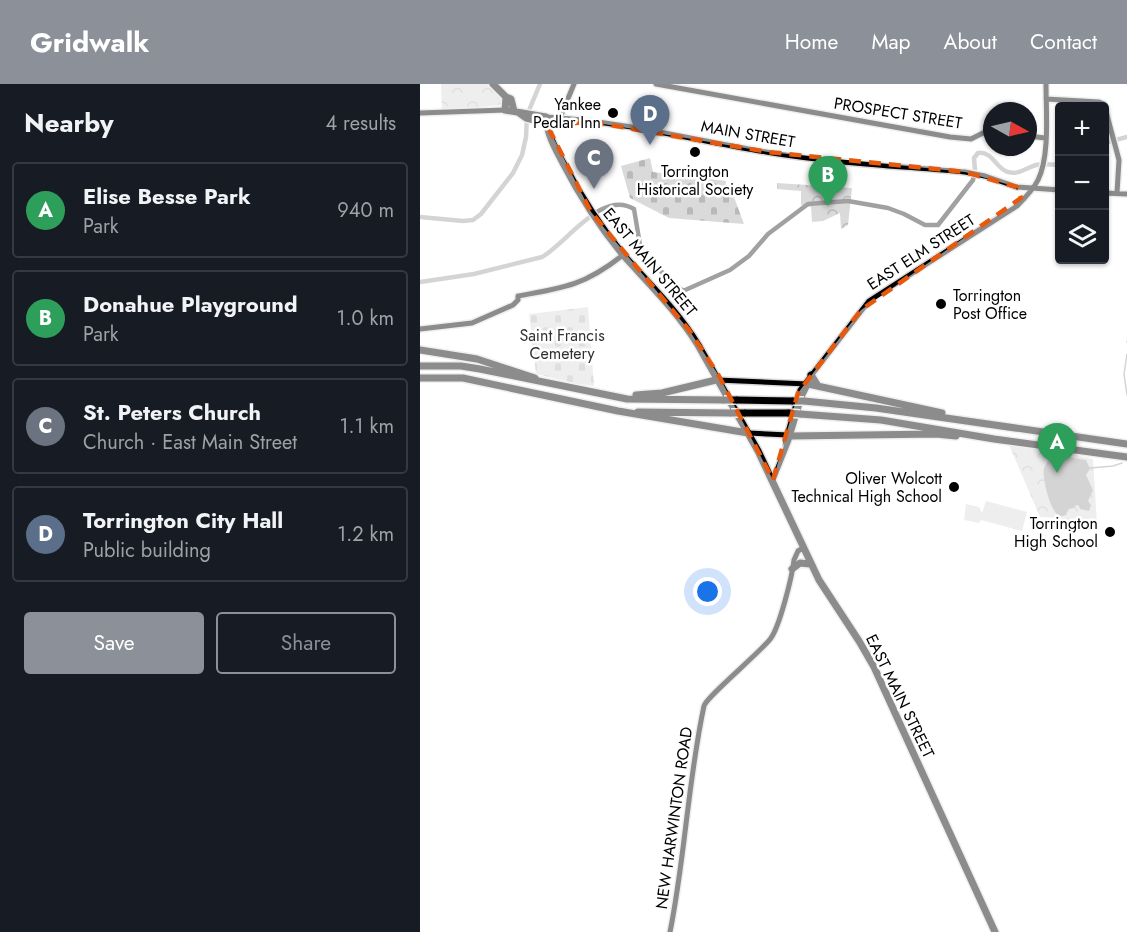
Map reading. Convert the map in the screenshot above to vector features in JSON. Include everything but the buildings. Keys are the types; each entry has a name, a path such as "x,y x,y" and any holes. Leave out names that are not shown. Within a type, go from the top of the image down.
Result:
{"highway":[{"name":"EAST MAIN STREET","path":"493,84 546,129 578,193 623,255 689,330 750,433 810,564 874,667 995,932"},
{"path":"506,97 505,110 534,118"},
{"path":"420,350 477,359 518,371 530,379"},
{"path":"420,366 461,366 600,395 646,400 804,401 846,404 980,422"},
{"path":"811,375 818,386"},
{"path":"420,378 463,378 618,411 750,433"},
{"path":"600,395 662,393 717,378"},
{"path":"806,384 1001,426 1127,444"},
{"path":"618,411 789,413 881,420 1000,440 1127,457"},
{"path":"789,435 936,434 1000,440"},
{"path":"792,567 800,563 810,564"}],"main road":[{"path":"560,120 574,84"},
{"name":"PROSPECT STREET","path":"656,84 960,139 976,138 983,133"},
{"name":"EAST ELM STREET","path":"772,480 786,446 798,395 869,301 1017,206 1033,190 1044,161 1046,84"},
{"path":"1046,99 1103,103 1119,160 1117,194"},
{"path":"420,113 505,110"},
{"name":"MAIN STREET","path":"534,118 573,120 636,128 826,160 974,174 1017,187 1055,190"},
{"path":"1037,137 1045,138"},
{"path":"1039,178 1045,190"},
{"path":"1017,187 1022,195 1017,206"},
{"path":"1109,193 1127,194"},
{"path":"420,329 472,323 513,305 518,300 518,296 556,290 582,282 606,269 623,255"},
{"path":"717,378 806,384"},
{"path":"789,384 797,389 798,395"},
{"name":"EAST ELM STREET","path":"789,435 806,384"},
{"path":"750,433 789,435"},
{"path":"792,567 804,551"},
{"name":"NEW HARWINTON ROAD","path":"670,932 679,885 689,794 705,709 709,701 765,645 776,629 792,567"}],"highlighted area":[{"path":"592,122 768,152 965,172 1017,187 1021,198 861,310 798,393 773,480 719,376 689,330 591,212 547,125"}],"green space":[{"path":"441,84 489,84 503,99 502,105 442,110"},
{"path":"650,158 653,172 726,181 725,195 734,197 744,224 669,218 630,198 621,166"},
{"path":"777,183 852,188 848,225 841,229 840,213 823,221 812,222 811,207 801,205 801,191 777,189"},
{"name":"Saint Francis Cemetery","path":"588,307 594,386 536,374 529,314"},
{"path":"1009,445 1048,449 1093,459 1097,524 1087,527 1058,518 1040,517"},
{"path":"986,501 1027,512 1022,531 981,520 979,523 964,520 966,504 979,507 982,513"}],"shaded area":[{"path":"1053,456 1063,456 1066,460 1069,457 1086,460 1090,469 1086,475 1093,490 1088,501 1091,505 1089,511 1080,509 1076,505 1068,509 1066,515 1061,516 1054,510 1044,478 1044,468"}],"waterway":[{"path":"420,217 463,221 473,220 481,214 513,173 522,155 527,115 540,84"},
{"path":"1109,142 1127,137"},
{"path":"420,282 474,274 542,257 597,212 610,206 622,205 634,209 641,251 683,291 730,270 749,256 768,234 808,204 848,201 888,208 925,225 938,225 973,180 974,158 978,153 991,157 1000,167 1012,173 1039,164 1055,165"},
{"path":"1127,354 1124,374 1127,395"},
{"path":"1090,468 1122,463"}],"place":[{"name":"Yankee Pedlar Inn","path":"613,113"},
{"name":"Torrington City Hall","path":"650,145"},
{"name":"Torrington Historical Society","path":"695,152"},
{"name":"St. Peters Church","path":"594,189"},
{"name":"Donahue Playground","path":"828,206"},
{"name":"Torrington Post Office","path":"941,304"},
{"name":"Elise Besse Park","path":"1057,473"},
{"name":"Oliver Wolcott Technical High School","path":"954,487"},
{"name":"Torrington High School","path":"1110,532"}]}
